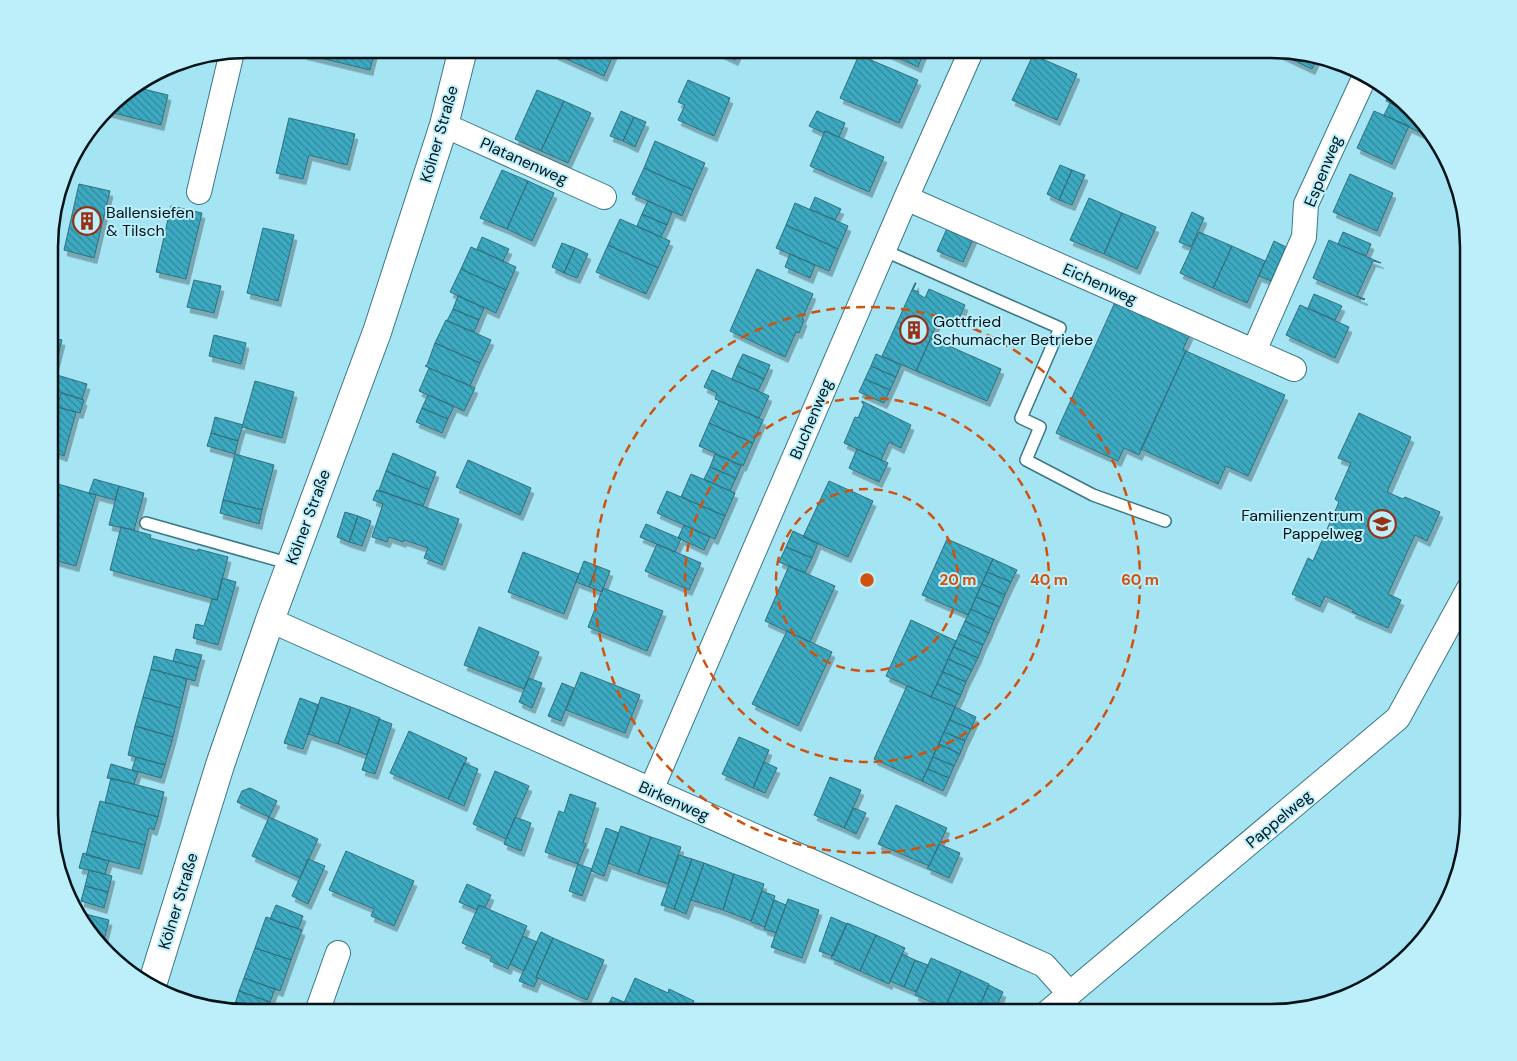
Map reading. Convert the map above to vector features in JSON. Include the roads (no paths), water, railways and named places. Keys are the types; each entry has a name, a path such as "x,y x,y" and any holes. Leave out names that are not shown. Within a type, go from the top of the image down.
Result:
{"street":[{"path":"199,192 231,58"},
{"name":"Kölner Straße","path":"154,979 220,765 270,620 377,332 444,125 461,58"},
{"name":"Buchenweg","path":"651,790 968,58"},
{"name":"Espenweg","path":"1254,351 1304,237 1306,204 1362,82"},
{"name":"Platanenweg","path":"444,125 604,197"},
{"name":"Eichenweg","path":"906,198 1294,370"},
{"name":"Pappelweg","path":"1058,1004 1398,718 1460,605"},
{"name":"Birkenweg","path":"270,620 1044,965 1070,994"},
{"path":"320,1004 338,953"}],"lane":[{"path":"884,250 1060,328 1022,418 1040,427 1026,460 1093,495 1166,521"},
{"path":"146,524 291,564"}],"place":[{"name":"Ballensiefen & Tilsch","path":"87,221"},
{"name":"Gottfried Schumacher Betriebe","path":"914,330"},
{"name":"Familienzentrum Pappelweg","path":"1382,524"}]}
